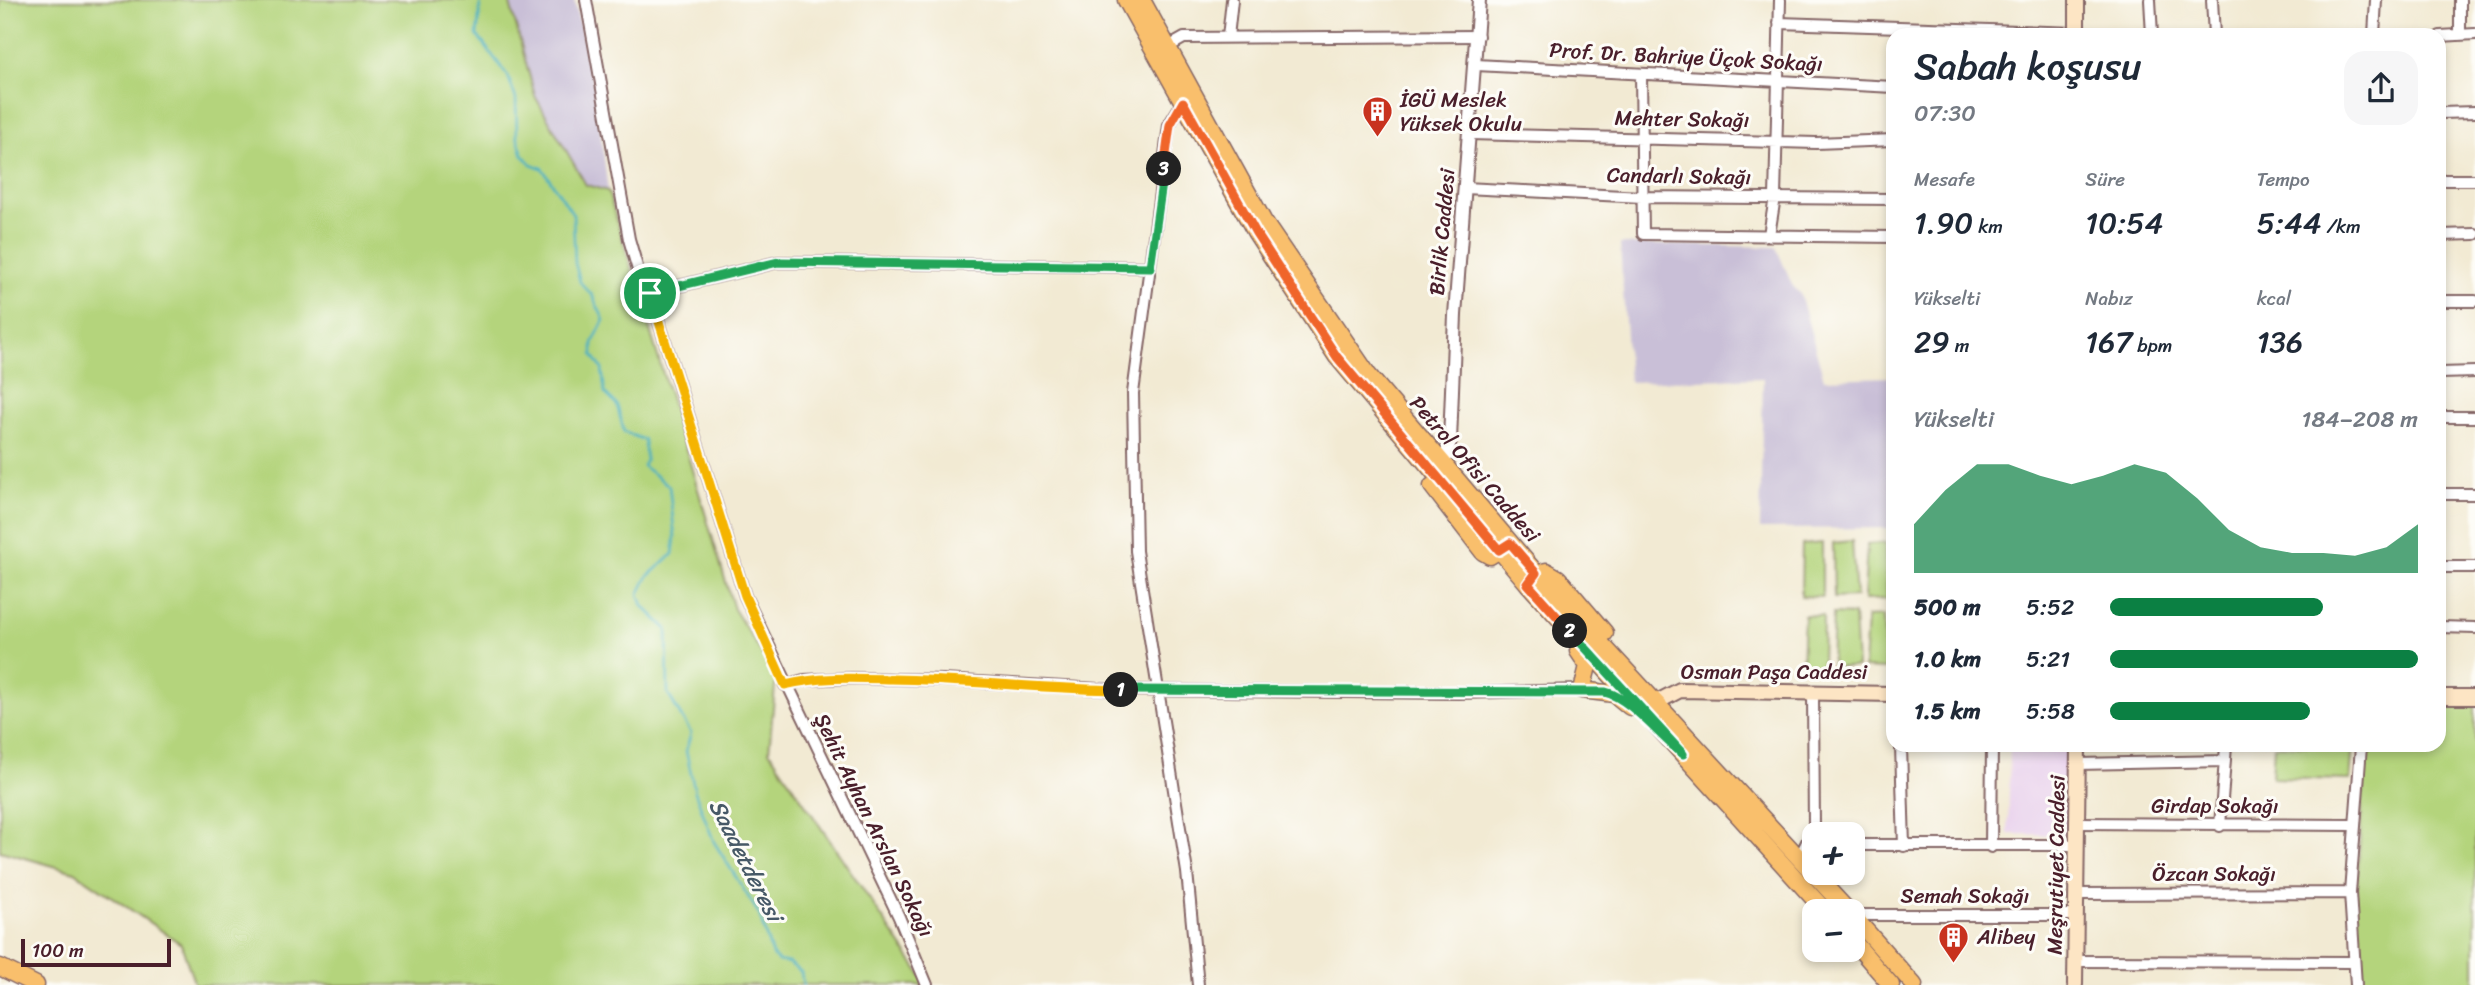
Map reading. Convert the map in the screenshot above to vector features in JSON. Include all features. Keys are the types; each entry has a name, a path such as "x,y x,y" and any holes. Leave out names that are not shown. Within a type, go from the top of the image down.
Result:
{"main road":[{"name":"Petrol Ofisi Caddesi","path":"1126,0 1162,51 1292,268 1369,376 1444,465 1532,579 1683,754 1814,899"},
{"name":"Petrol Ofisi Caddesi","path":"1142,0 1183,102 1262,244 1317,328 1364,390 1384,424 1483,552 1490,556 1505,547"},
{"path":"2077,0 2077,28"},
{"path":"1683,754 1664,740 1621,698 1605,692 1582,690 1589,675 1585,658 1532,600 1532,579 1546,571 1558,578 1607,635 1657,702 1802,844"},
{"name":"Osman Paşa Caddesi","path":"1657,702 1680,690 1886,694"},
{"path":"2446,697 2475,697"},
{"name":"Meşrutiyet Caddesi","path":"2075,985 2078,752"},
{"path":"1865,930 1914,985"},
{"path":"1865,956 1891,985"},
{"path":"1865,960 1882,985"},
{"path":"0,967 36,985"}],"street":[{"name":"Şehit Ayhan Arslan Sokağı","path":"586,0 629,239 638,270 650,293 745,596 785,685 899,917 928,985"},
{"path":"1227,37 1233,0"},
{"name":"Birlik Caddesi","path":"1444,465 1450,441 1479,0"},
{"path":"1769,235 1775,197 1780,0"},
{"path":"2150,0 2152,28"},
{"path":"2212,0 2214,28"},
{"path":"2364,0 2376,1 2374,28"},
{"path":"2460,0 2460,35"},
{"path":"1779,23 1914,28"},
{"path":"2446,36 2475,34"},
{"path":"1162,51 1184,38 1478,36"},
{"name":"Prof. Dr. Bahriye Üçok Sokağı","path":"1476,65 1886,87"},
{"path":"1641,74 1643,234 1886,237"},
{"path":"1183,102 1170,125 1133,393 1134,520 1136,551 1186,872 1198,985"},
{"path":"2446,113 2475,112"},
{"name":"Mehter Sokağı","path":"1470,134 1816,143 1886,141"},
{"path":"2446,180 2475,180"},
{"name":"Candarlı Sokağı","path":"1465,188 1642,197 1886,199"},
{"path":"2446,235 2475,234"},
{"path":"650,293 778,262 1150,267"},
{"path":"2446,301 2475,300"},
{"path":"2446,373 2475,372"},
{"path":"2446,417 2475,417"},
{"path":"2446,494 2475,494"},
{"path":"2446,567 2475,567"},
{"path":"2446,627 2475,628"},
{"path":"785,685 804,680 851,678 1158,690 1445,693 1582,690"},
{"path":"1814,693 1814,822"},
{"path":"1901,752 1904,846"},
{"path":"1991,847 1992,752"},
{"path":"2220,826 2226,752"},
{"path":"2356,985 2350,893 2360,752"},
{"path":"2078,764 2225,761"},
{"name":"Girdap Sokağı","path":"2077,823 2353,825"},
{"path":"1865,845 2077,845"},
{"name":"Özcan Sokağı","path":"2077,894 2350,893"},
{"name":"Semah Sokağı","path":"1865,916 2077,915"},
{"path":"2076,961 2353,962"}],"shaded area":[{"path":"509,0 574,0 596,96 608,191 586,185 535,96"},
{"path":"1620,244 1776,247 1792,285 1800,294 1824,379 1886,377 1886,528 1760,529 1763,378 1629,382"},
{"path":"2010,752 2070,752 2068,835 2008,834"}],"green space":[{"path":"0,0 509,0 535,96 586,185 608,191 734,609 776,676 769,751 928,985 195,985 181,944 75,872 0,851"},
{"path":"1852,541 1856,597 1834,598 1833,543"},
{"path":"1822,543 1822,597 1801,596 1802,545"},
{"path":"1885,543 1886,599 1864,600 1867,544"},
{"path":"1833,614 1854,615 1857,667 1831,667"},
{"path":"1804,615 1823,616 1822,669 1802,668"},
{"path":"1883,616 1886,669 1864,668 1867,617"},
{"path":"2446,705 2475,706 2475,985 2360,985 2355,913 2366,752 2446,752"},
{"path":"2274,752 2352,752 2350,780 2272,778"}],"waterway":[{"name":"Saadetderesi","path":"481,0 477,35 508,76 516,99 517,136 523,155 531,164 542,168 573,214 575,263 580,282 592,295 604,320 593,343 593,355 602,369 605,393 617,405 624,432 644,440 646,460 643,466 669,486 675,537 673,554 648,576 639,594 643,606 667,629 668,694 691,733 686,751 695,792 714,842 759,914 772,955 778,961 789,963 801,972 803,985"}],"place":[{"name":"İGÜ Meslek Yüksek Okulu","path":"1377,139"},
{"name":"Alibey","path":"1954,964"}],"route":[{"path":"1183,102 1256,233 1337,357 1499,550 1510,543 1536,573 1528,584 1683,754 1664,740 1621,698 1605,692 1582,690 1458,693 1116,690 943,680 851,678 804,680 785,685 745,596 650,293 778,262 1150,267 1170,125 1183,102"}]}
